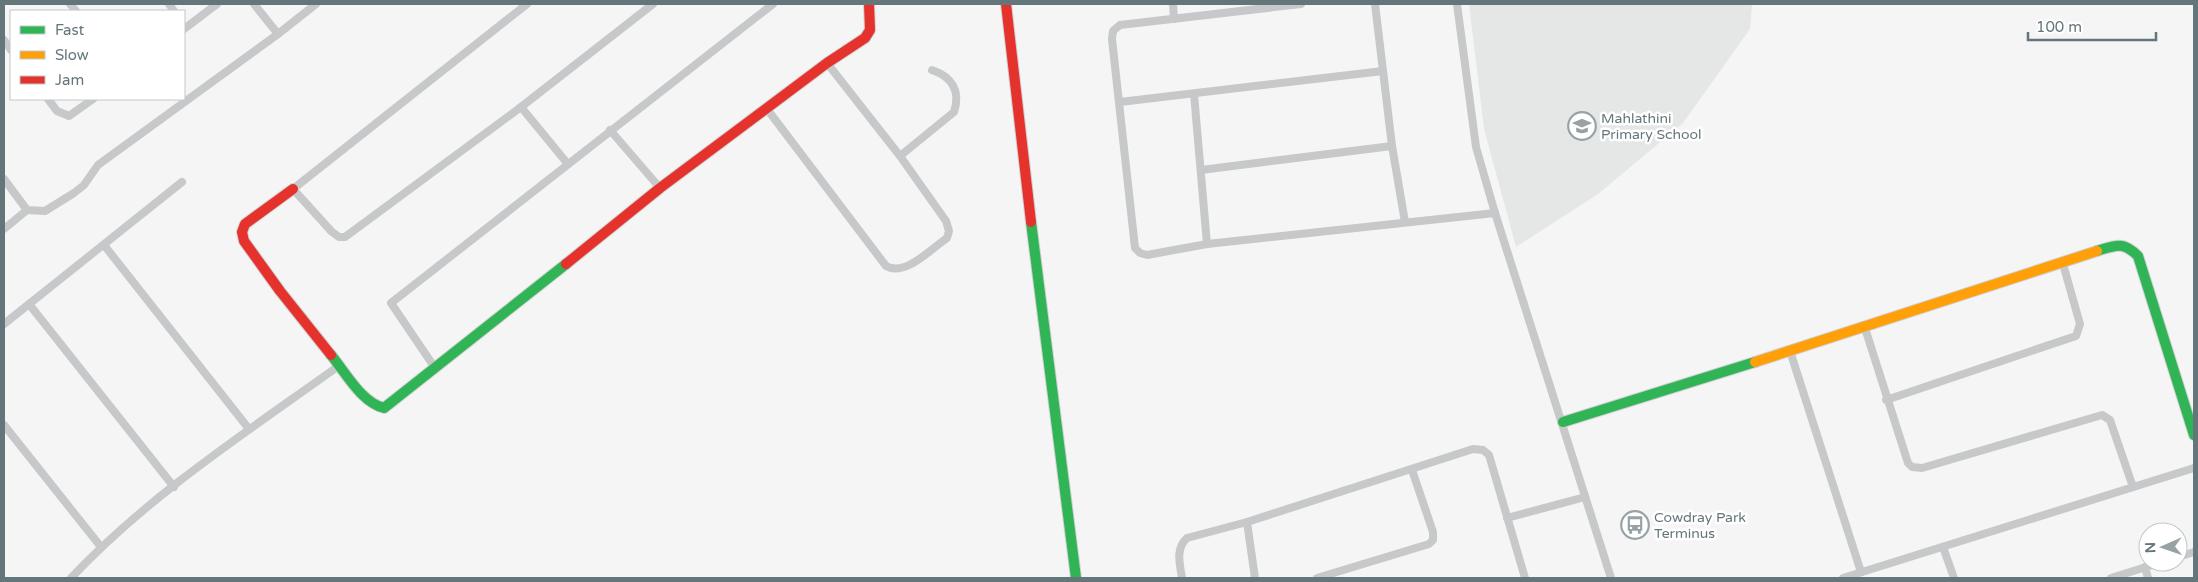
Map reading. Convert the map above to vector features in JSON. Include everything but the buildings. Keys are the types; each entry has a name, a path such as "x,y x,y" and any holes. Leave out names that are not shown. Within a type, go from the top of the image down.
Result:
{"street":[{"path":"185,25 217,4"},
{"path":"254,4 278,34"},
{"path":"4,179 27,210 39,213 45,211 84,185 98,165 278,34 316,4"},
{"path":"527,4 294,189 245,224 242,232 244,240 280,291 374,405 384,408 660,188 827,63 865,38 870,30 869,4"},
{"path":"294,189 332,232 339,237 345,237 522,108 653,4"},
{"path":"435,368 391,303 567,163 773,4"},
{"path":"1006,4 1051,390 1076,578"},
{"path":"1173,4 1174,19"},
{"path":"1301,4 1120,25 1114,31 1112,40 1135,248 1140,253 1147,254 1207,244 1494,213"},
{"path":"1375,4 1392,146 1405,222"},
{"path":"1457,4 1472,131 1494,213 1563,422 1611,578"},
{"path":"767,109 886,266 894,270 903,269 947,238 949,231 946,221 900,156 827,63"},
{"path":"900,156 954,112 957,103 953,82 944,74 932,70"},
{"path":"1120,102 1383,71"},
{"path":"1194,94 1207,244"},
{"path":"49,100 58,111 69,116 92,100"},
{"path":"522,108 567,163"},
{"path":"610,130 660,188"},
{"path":"1201,170 1392,146"},
{"path":"4,324 182,182"},
{"path":"4,230 27,210"},
{"path":"104,245 249,430"},
{"path":"1563,422 2118,245 2134,249 2194,435"},
{"path":"1886,400 2076,336 2080,324 2063,264"},
{"path":"29,304 174,487"},
{"path":"1864,325 1886,400 1908,463 1917,468 2097,415 2107,416 2132,487"},
{"path":"1790,351 1861,572"},
{"path":"71,578 101,547 174,487 249,430 340,365"},
{"path":"4,425 101,547"},
{"path":"1182,578 1179,554 1180,544 1187,538 1247,522 1473,449 1483,450 1489,454 1525,578"},
{"path":"1843,578 2194,468"},
{"path":"1318,578 1429,544 1434,540 1412,470"},
{"path":"1507,518 1585,497"},
{"path":"1247,522 1255,578"},
{"path":"1943,547 1954,578"},
{"path":"2111,578 2138,569"}],"shaded area":[{"name":"Mahlathini Primary School","path":"1469,4 1752,4 1750,29 1683,123 1598,194 1516,247 1484,129"}],"traffic: fast":[{"path":"1031,222 1076,578"},
{"path":"2097,251 2109,247 2123,246 2138,256 2194,435"},
{"path":"331,355 361,393 368,400 384,408 566,264"},
{"path":"1563,422 1755,362"}],"traffic: slow":[{"path":"1755,362 2097,251"}],"traffic: jam":[{"path":"566,264 660,188 827,63 865,38 870,30 869,4"},
{"path":"1006,4 1031,222"},
{"path":"293,189 245,224 242,232 244,241 280,291 331,355"}],"place":[{"name":"Mahlathini Primary School","path":"1582,126"},
{"name":"Cowdray Park Terminus","path":"1635,525"}]}
